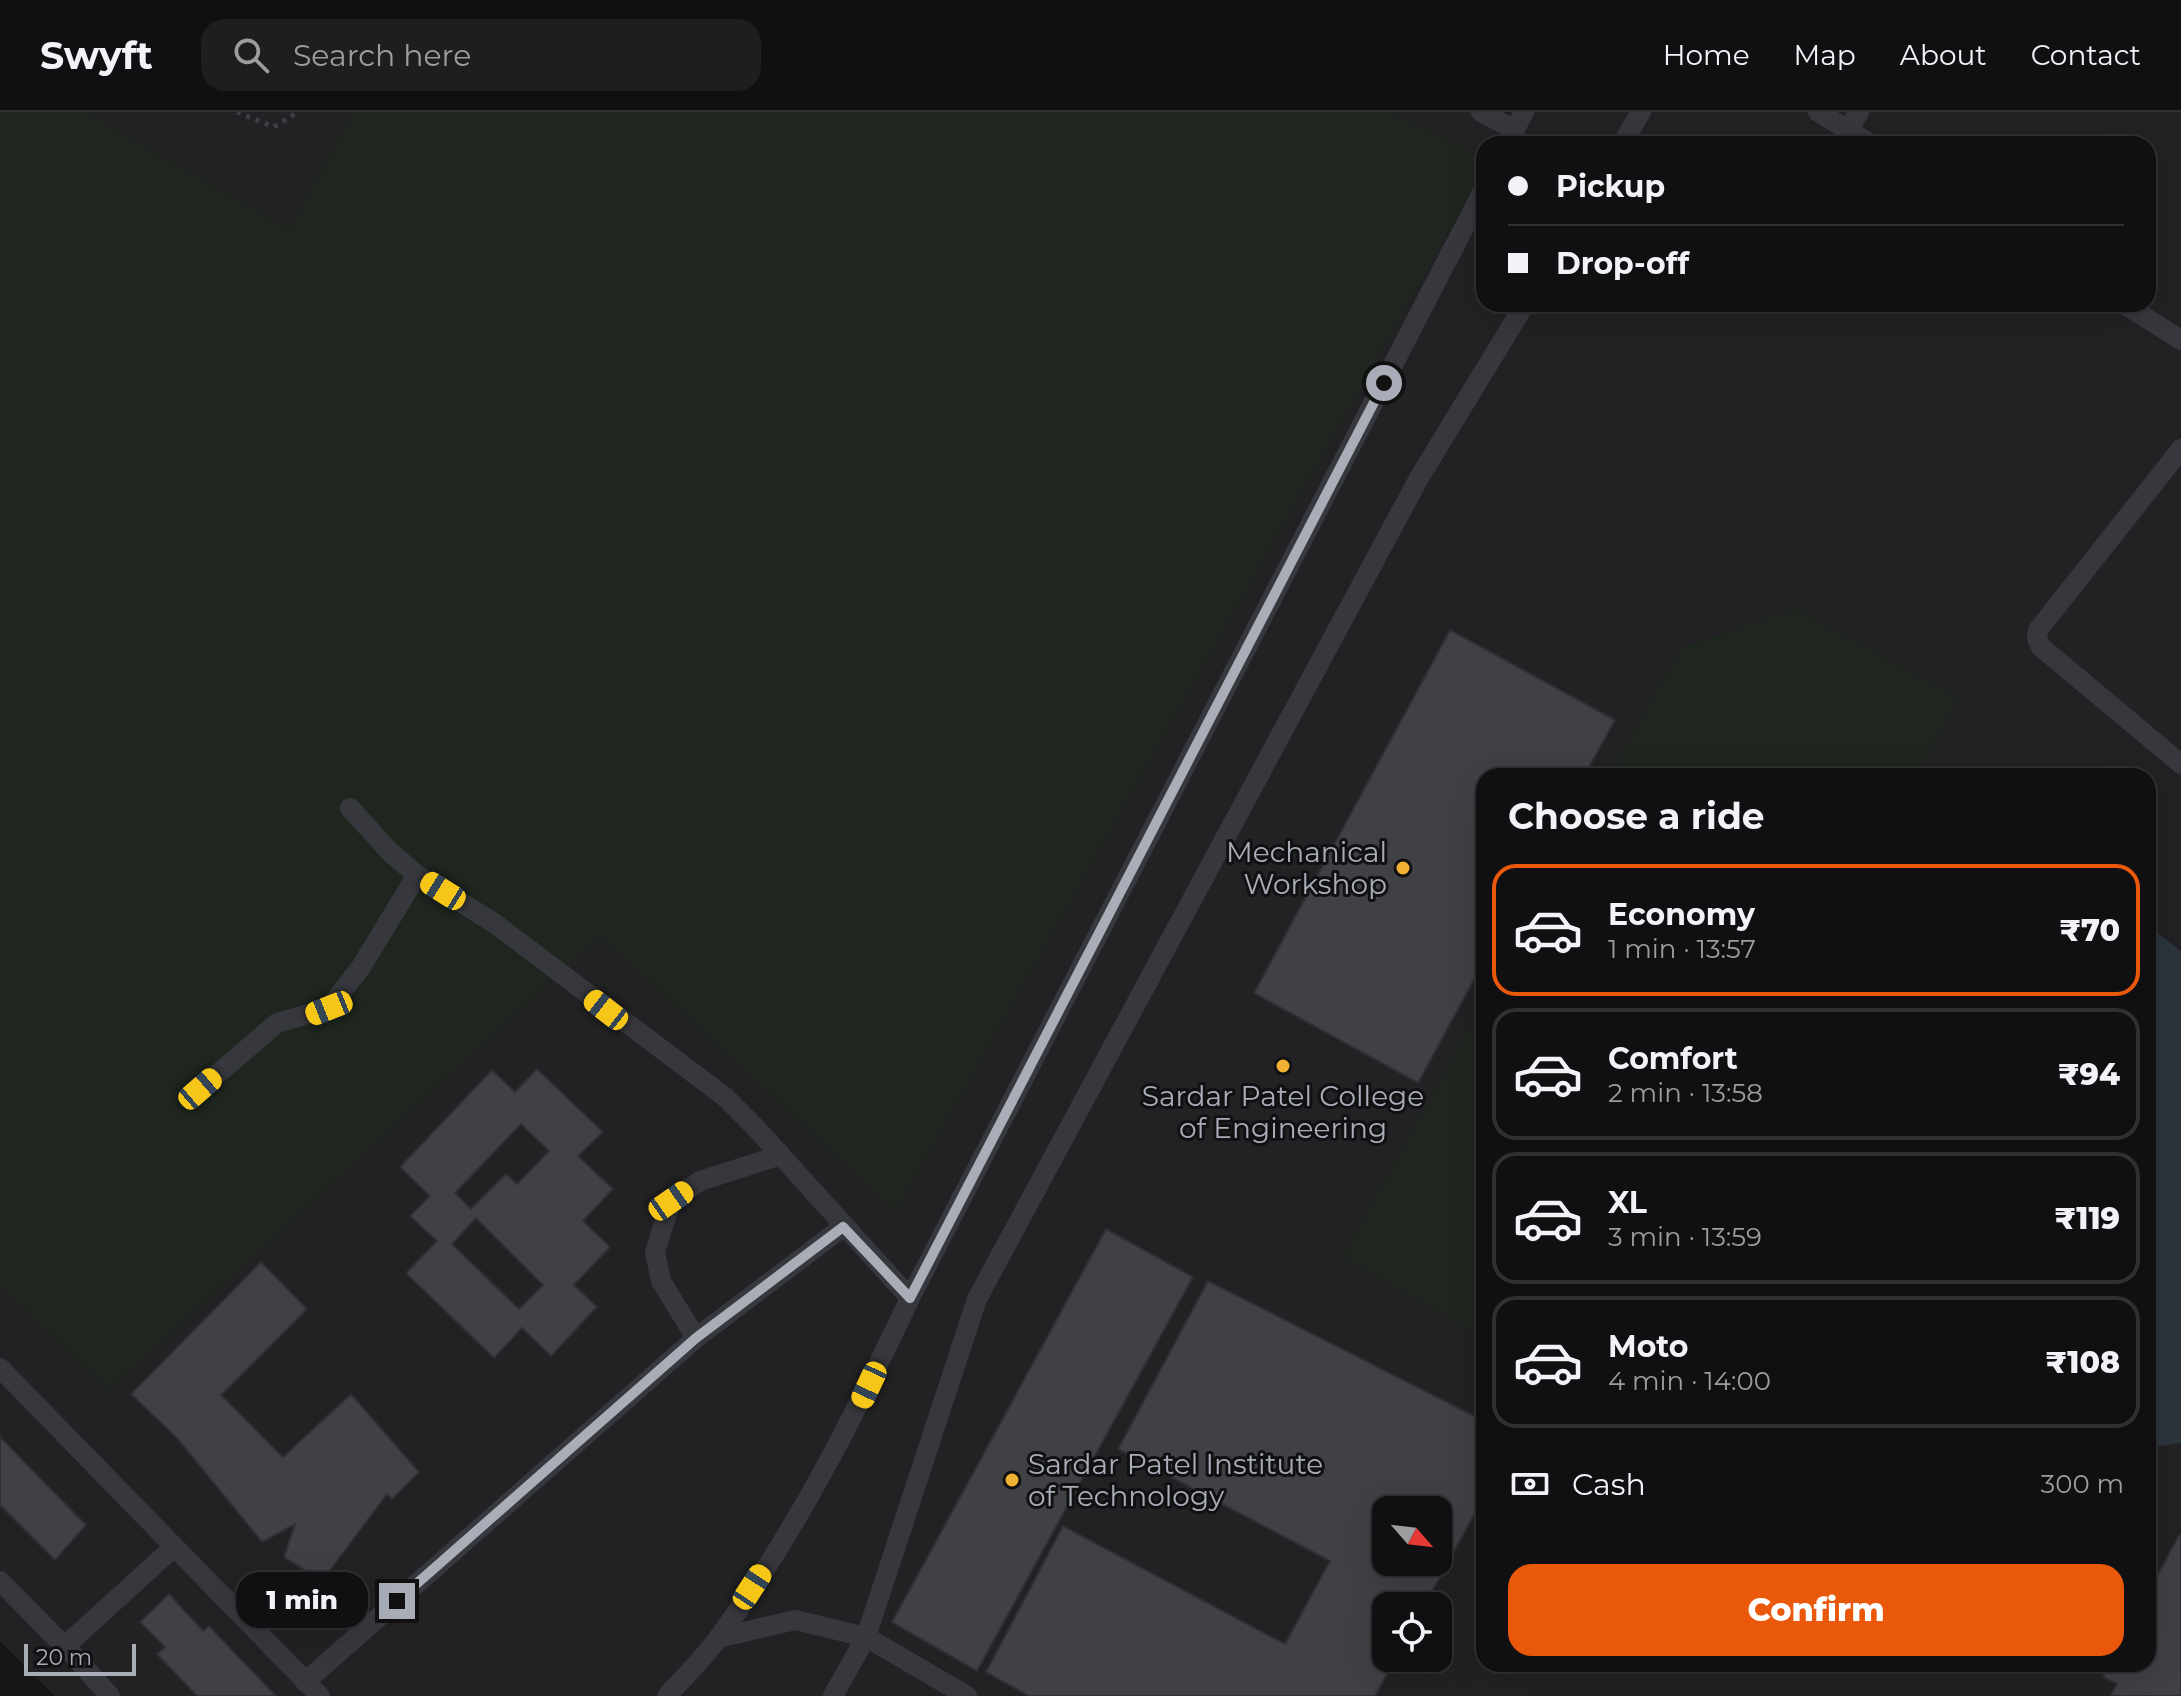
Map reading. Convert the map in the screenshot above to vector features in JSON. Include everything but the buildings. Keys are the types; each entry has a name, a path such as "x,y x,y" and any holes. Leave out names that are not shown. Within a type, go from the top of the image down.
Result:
{"lane":[{"path":"1481,112 1515,129"},
{"path":"1627,136 1641,112"},
{"path":"1818,112 1854,121"},
{"path":"667,1696 718,1638 802,1511 855,1414 910,1298 1476,204"},
{"path":"833,1696 866,1637 977,1299 1419,478 1520,312"},
{"path":"2137,312 2181,340"},
{"path":"2181,449 2038,630 2037,639 2041,647 2181,764"},
{"path":"350,808 391,853 417,875 494,923 725,1097 910,1298"},
{"path":"200,1089 277,1023 329,1008 361,967 417,875"},
{"path":"696,1338 661,1281 655,1252 671,1201 700,1181 781,1155"},
{"path":"0,1368 312,1689 696,1338 843,1227"},
{"path":"110,1696 65,1646 174,1547"},
{"path":"0,1581 72,1654"},
{"path":"718,1638 795,1620 866,1637 967,1696"}],"path":[{"path":"237,112 274,127 298,112"}],"shaded area":[{"path":"0,112 2181,112 2181,1696 55,1696 0,1641"},
{"path":"0,112 85,112 289,229 353,112 1391,112 1476,153 1476,183 896,1211 600,936 109,1390 0,1286"},
{"path":"1795,608 1959,698 1920,768 1614,768 1681,648"},
{"path":"2156,932 2181,951 2181,1443 2156,1447"},
{"path":"1476,1016 1476,1332 1342,1257"}],"place":[{"name":"Mechanical Workshop","path":"1403,868"},
{"name":"Sardar Patel College of Engineering","path":"1283,1066"},
{"name":"Sardar Patel Institute of Technology","path":"1012,1480"}],"route":[{"path":"397,1601 696,1338 843,1227 910,1298 1384,383"}]}
